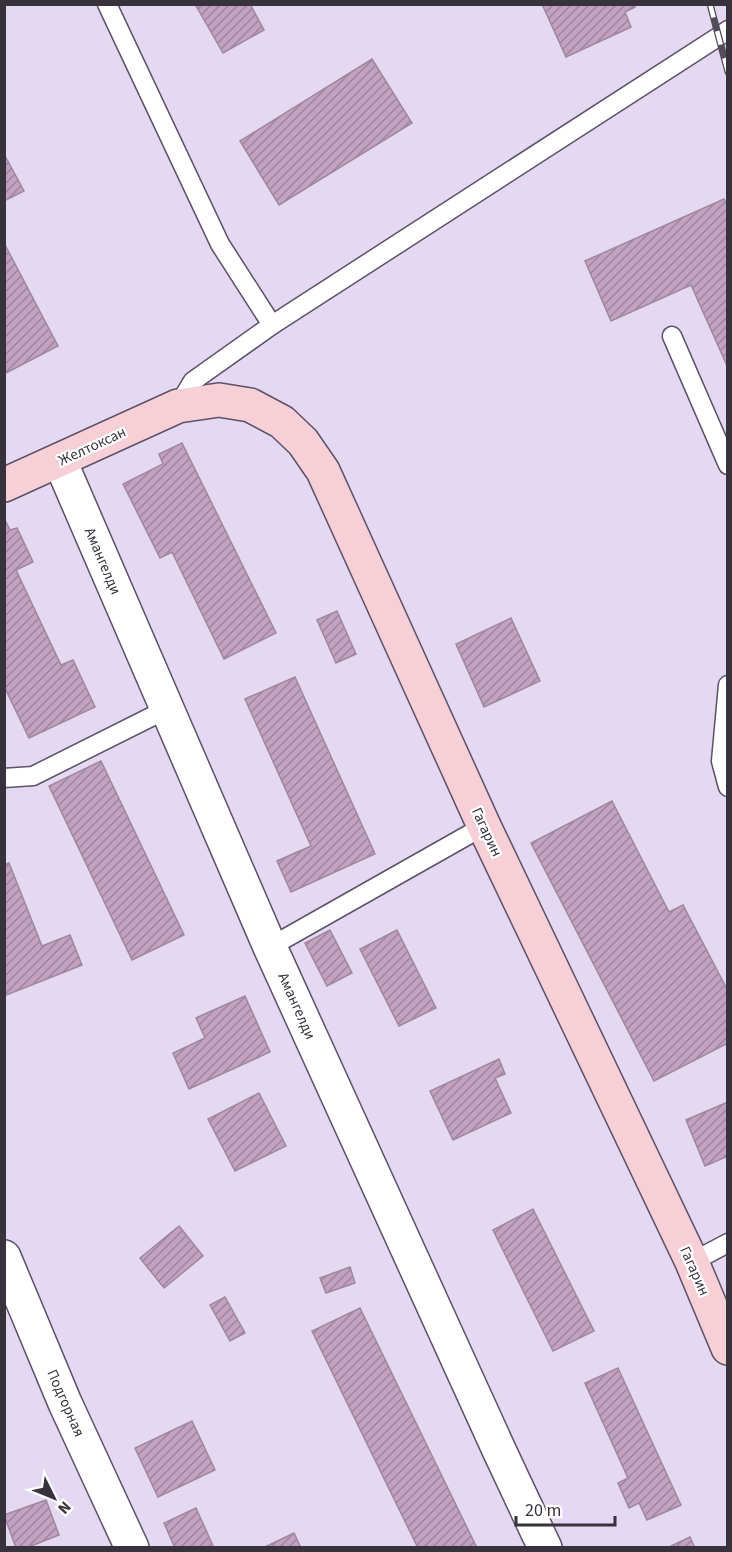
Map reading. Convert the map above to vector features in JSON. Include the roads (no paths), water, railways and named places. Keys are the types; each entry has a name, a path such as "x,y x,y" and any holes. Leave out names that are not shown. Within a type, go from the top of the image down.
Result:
{"main road":[{"name":"Гагарин","path":"178,405 219,400 250,405 282,422 303,442 323,471 484,826 692,1263 728,1348"},
{"name":"Желтоксан","path":"4,485 178,405"}],"street":[{"name":"Амангелди","path":"60,461 270,947 498,1450 545,1548"},
{"name":"Подгорная","path":"4,1257 65,1403 132,1548"}],"lane":[{"path":"107,4 220,244 272,325"},
{"path":"178,405 193,381 272,325 728,30"},
{"path":"672,336 728,465"},
{"path":"728,685 724,760 728,787"},
{"path":"4,778 33,776 167,709"},
{"path":"270,947 484,826"},
{"path":"692,1263 728,1243"}],"railway":[{"path":"710,4 728,72"}]}
